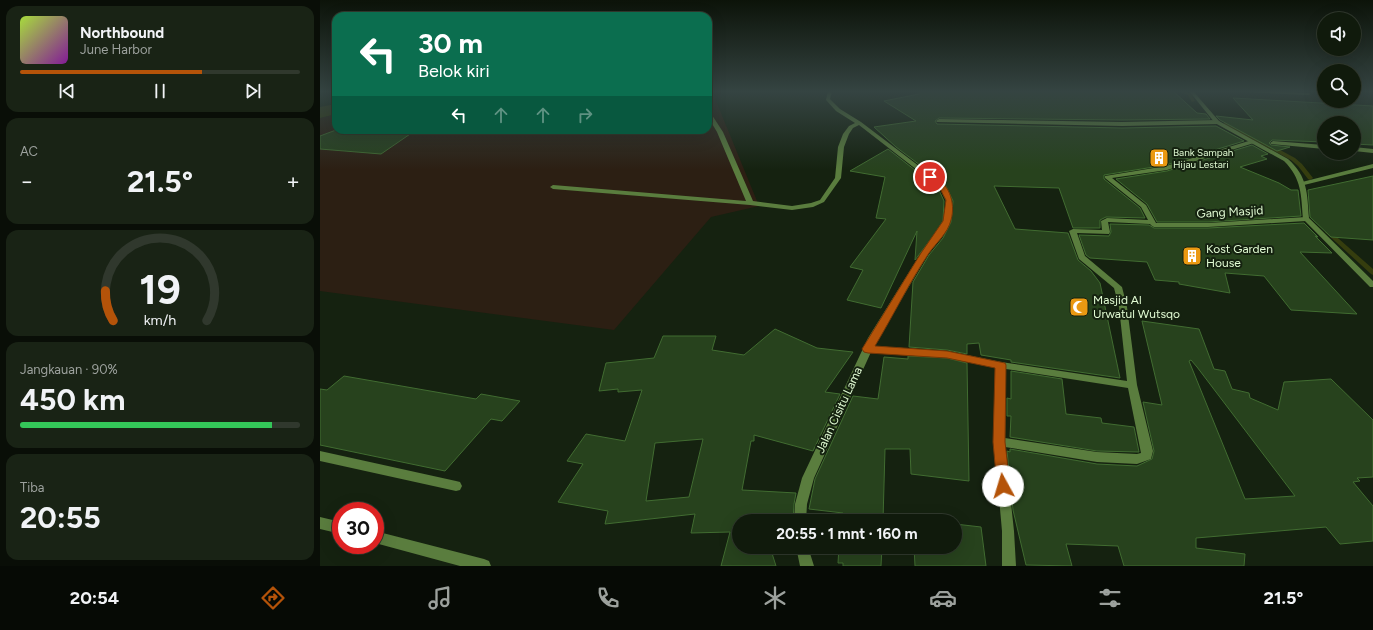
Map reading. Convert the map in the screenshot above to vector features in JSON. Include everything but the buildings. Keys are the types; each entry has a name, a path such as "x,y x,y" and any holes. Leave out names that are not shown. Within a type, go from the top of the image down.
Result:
{"street":[{"name":"Jalan Cisitu Lama","path":"800,514 801,504 808,478 868,349 925,253 938,237 947,221 949,200 942,186 860,123 851,117"},
{"path":"1212,117 1216,122 1292,165 1304,183 1306,219 1373,285"},
{"path":"712,119 720,132 750,203"},
{"path":"940,121 1122,124 1216,122"},
{"path":"553,187 750,203 792,208 813,205 822,201 838,178 841,147 846,134 851,126 860,123"},
{"path":"1154,224 1144,206 1107,177 1167,168 1252,142"},
{"path":"1273,143 1317,146"},
{"path":"1361,150 1373,151"},
{"path":"1304,183 1373,166"},
{"name":"Gang Masjid","path":"1132,385 1123,307 1118,287 1082,257 1073,231 1106,232 1104,221 1107,220 1154,224 1208,225 1306,219"},
{"path":"868,349 947,354 1001,365 1132,385 1147,456 1137,459 1097,457 999,442"},
{"path":"1001,365 999,442 1008,530 1009,566"},
{"path":"320,456 456,486"},
{"path":"320,523 332,526"},
{"path":"384,539 484,566"},
{"path":"804,554 807,566"}],"shaded area":[{"path":"332,117 332,134 712,134 712,117 723,117 759,206 711,217 614,330 320,291 320,118"}],"waterway":[{"path":"1226,123 1293,159 1300,165 1310,178"},
{"path":"1328,232 1373,273"}],"place":[{"name":"Bank Sampah Hijau Lestari","path":"1159,158"},
{"name":"Kost Garden House","path":"1192,256"},
{"name":"Masjid Al Urwatul Wutsqo","path":"1079,307"}],"route":[{"path":"930,177 942,186 949,200 947,221 938,237 925,253 873,338 868,349 947,354 1001,365 999,442 1003,486"}]}
